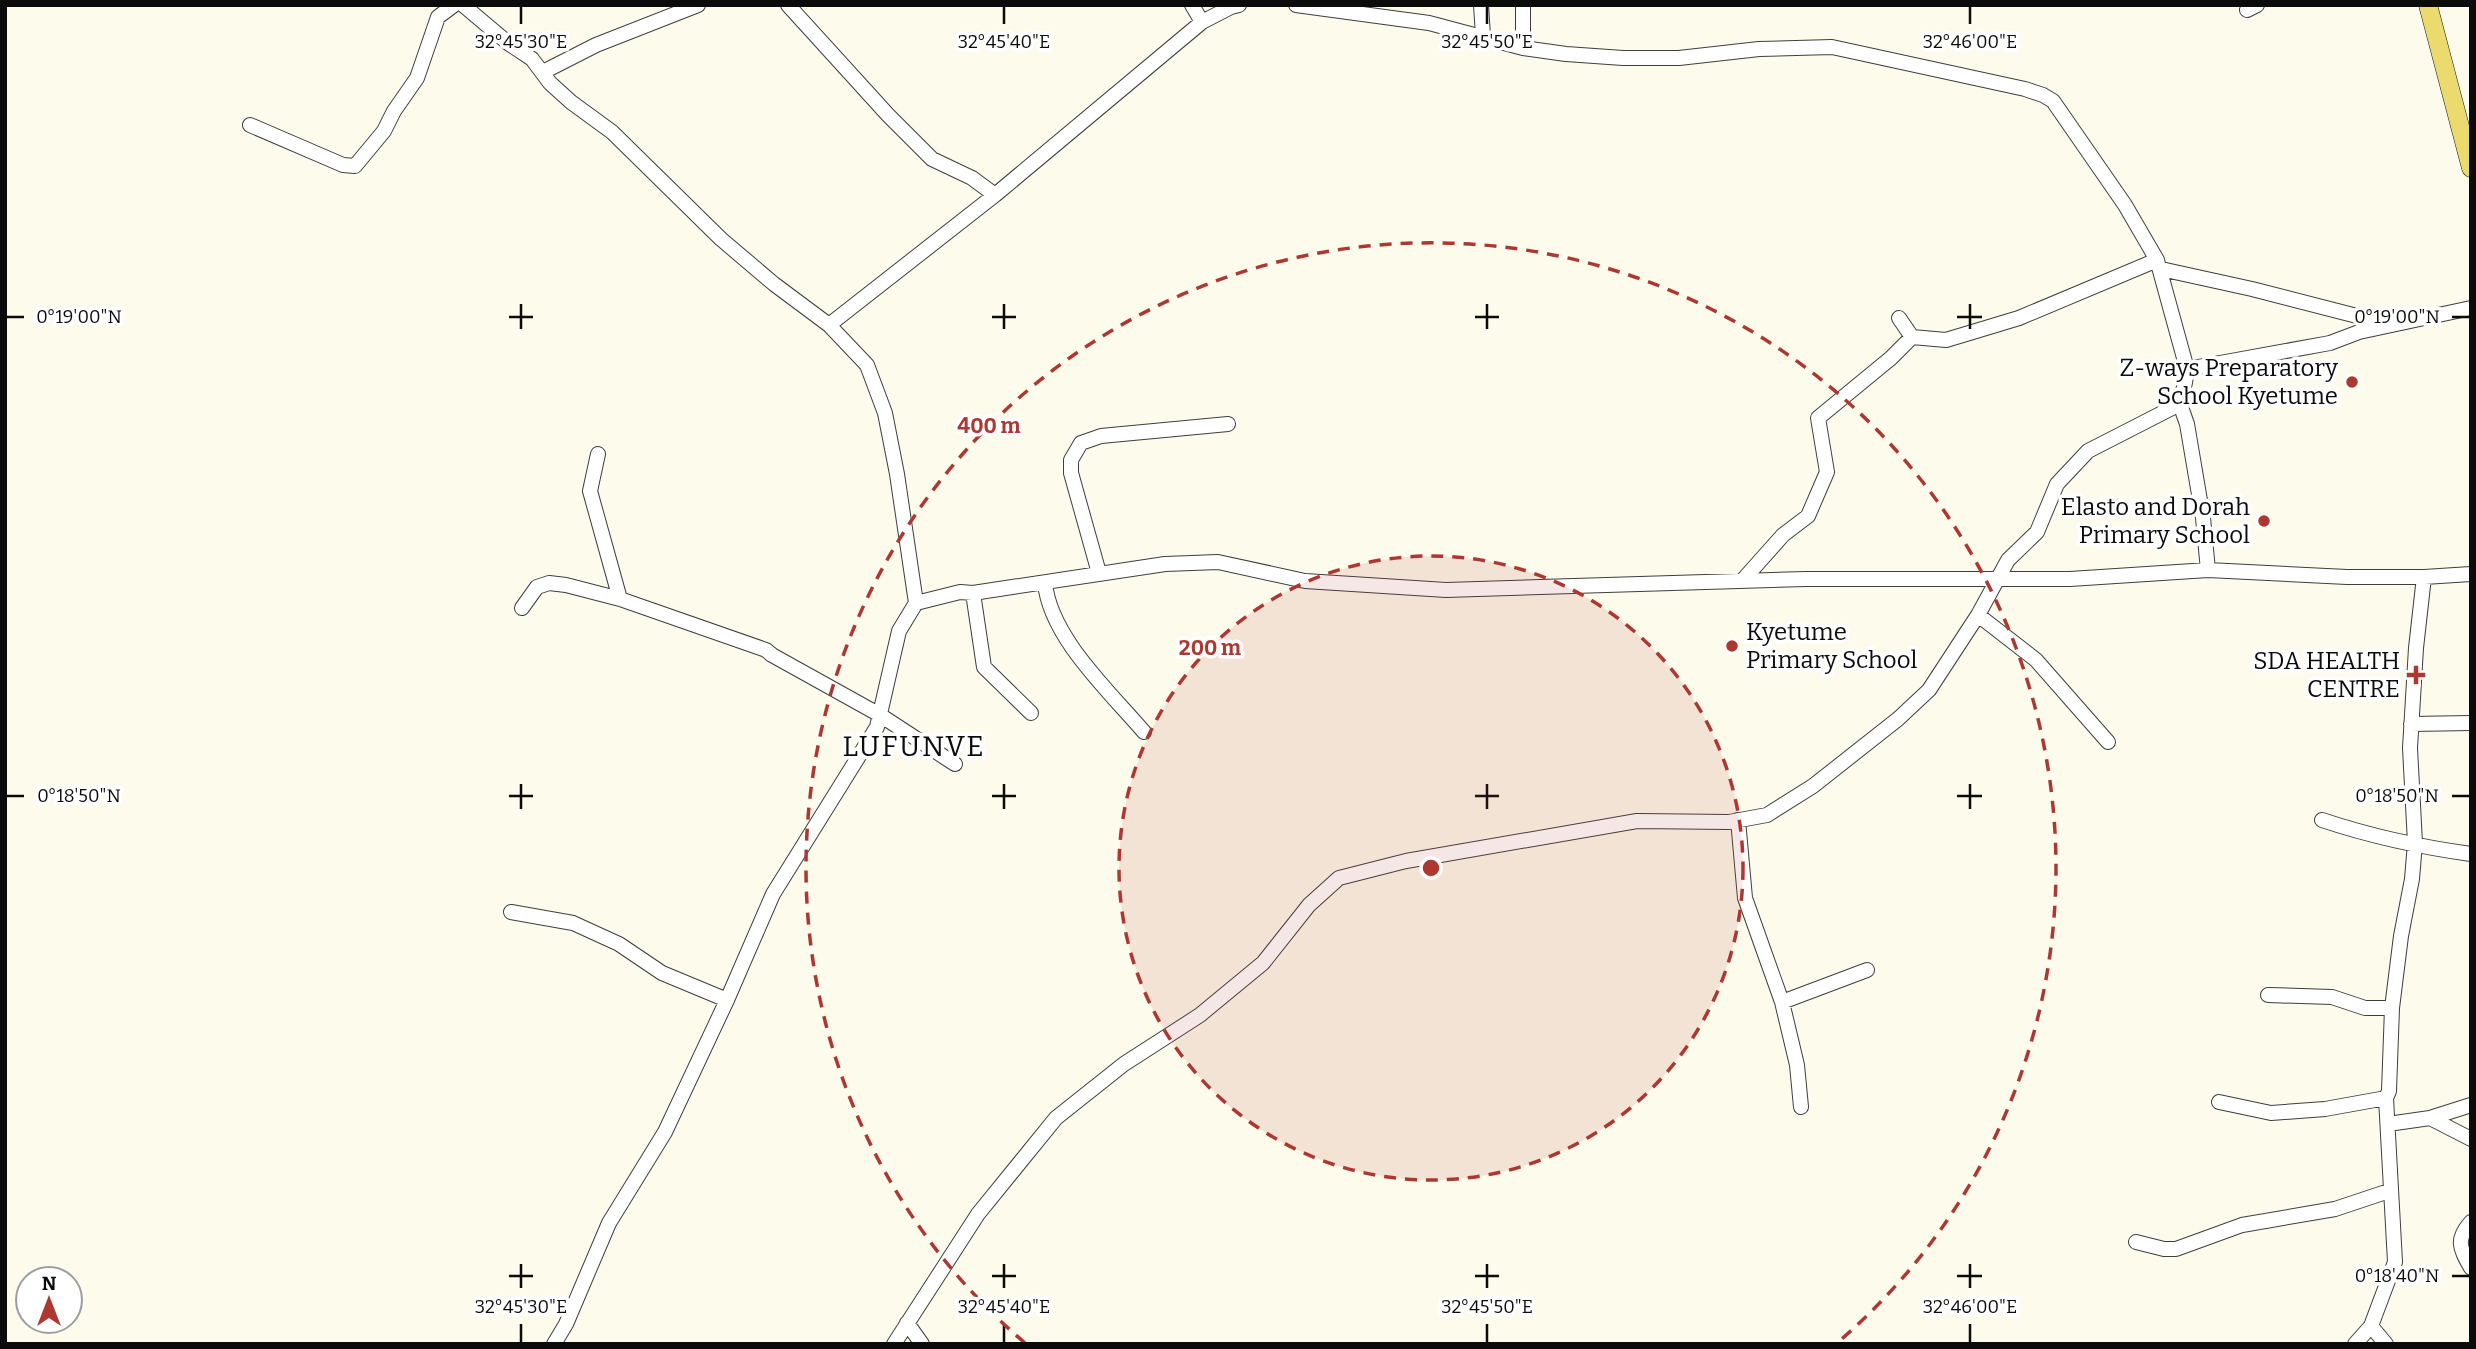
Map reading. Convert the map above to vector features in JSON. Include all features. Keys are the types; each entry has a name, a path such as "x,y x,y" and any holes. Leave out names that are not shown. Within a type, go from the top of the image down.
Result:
{"main road":[{"path":"2428,5 2471,169"}],"street":[{"path":"250,125 342,165 355,166 384,131 417,78 438,17 454,5"},
{"path":"463,5 508,43 532,59 550,83 612,132 721,239 774,284 829,325 867,365 885,413 916,603 899,631 877,727 773,894 665,1132 609,1223 566,1324 554,1344"},
{"path":"543,72 596,45 698,5"},
{"path":"788,5 932,159 971,178 995,195"},
{"path":"1192,5 1202,22"},
{"path":"829,325 995,195 1202,22 1239,5"},
{"path":"1296,5 1429,23 1523,48 1623,58 1679,58 1759,49 1832,47 2033,91 2053,101 2125,205 2159,265 2187,369 2181,407 2187,424 2203,519 2208,570"},
{"path":"1481,5 1483,36"},
{"path":"1523,5 1523,48"},
{"path":"1912,337 1946,340 2019,318 2159,265 2390,324"},
{"path":"2187,369 2330,343 2390,324 2471,308"},
{"path":"1899,318 1912,337"},
{"path":"1742,581 1783,535 1808,516 1827,472 1818,418 1891,358 1912,337"},
{"path":"894,1344 978,1214 1056,1118 1124,1064 1200,1015 1264,963 1309,905 1339,878 1406,860 1637,821 1738,820 1767,815 1813,786 1898,719 1929,690 1978,615 2008,560 2037,532 2057,484 2088,451 2172,408 2180,401 2185,390"},
{"path":"1099,573 1072,472 1072,460 1081,443 1101,436 1228,424"},
{"path":"598,454 590,491 620,600"},
{"path":"916,603 960,592 973,593 1165,564 1218,562 1304,581 1446,590 1806,579 2070,579 2208,570 2347,577 2471,574"},
{"path":"2355,1344 2371,1326 2395,1262 2389,1191 2386,1098 2389,1091 2392,1008 2415,843 2410,748 2416,648 2424,577"},
{"path":"522,608 537,587 549,583 566,585 620,600 766,650 880,715 955,764"},
{"path":"1045,583 1050,611 1062,632 1085,664 1144,732"},
{"path":"973,593 984,667 1031,713"},
{"path":"1978,615 2036,660 2108,742"},
{"path":"2411,724 2471,723"},
{"path":"1738,820 1745,898 1782,1002 1797,1065 1801,1107"},
{"path":"2322,820 2363,833 2471,854"},
{"path":"511,912 573,923 619,944 662,973 727,1000"},
{"path":"1782,1002 1867,970"},
{"path":"2268,995 2332,997 2365,1009 2392,1008"},
{"path":"2219,1102 2270,1113 2325,1109 2386,1098"},
{"path":"2388,1124 2430,1118 2471,1105"},
{"path":"2430,1118 2471,1139"},
{"path":"2136,1242 2176,1249 2242,1226 2335,1209 2389,1191"},
{"path":"2471,1222 2463,1231 2460,1241 2471,1268"},
{"path":"907,1323 922,1344"},
{"path":"2371,1326 2386,1344"}],"place":[{"name":"Z-ways Preparatory School Kyetume","path":"2352,382"},
{"name":"Elasto and Dorah Primary School","path":"2264,521"},
{"name":"Kyetume Primary School","path":"1732,646"},
{"name":"SDA HEALTH CENTRE","path":"2416,675"}],"district":[{"name":"LUFUNVE","path":"914,746"}]}
